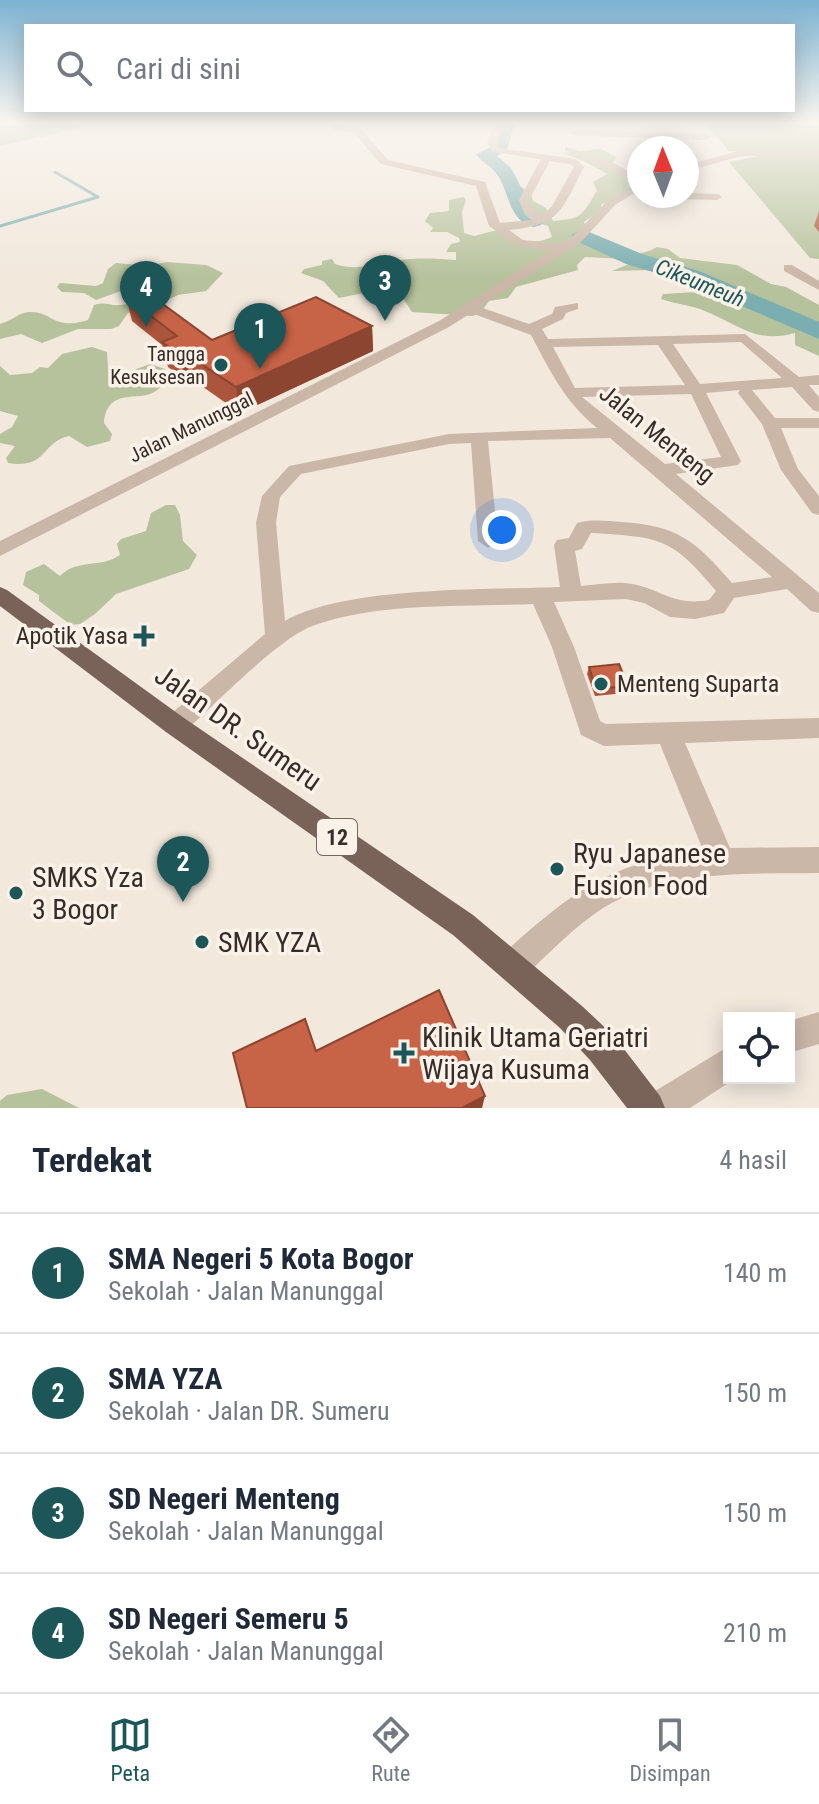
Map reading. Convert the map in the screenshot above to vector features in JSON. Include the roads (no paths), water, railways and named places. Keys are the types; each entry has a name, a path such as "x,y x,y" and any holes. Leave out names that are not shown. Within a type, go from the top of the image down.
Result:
{"main road":[{"name":"Jalan DR. Sumeru","path":"0,595 175,725 463,925 513,966 602,1048 648,1108"}],"street":[{"path":"438,174 483,185 493,224 520,243 562,248"},
{"path":"538,174 524,200 531,215 543,221"},
{"path":"497,227 543,221 553,216 575,174"},
{"name":"Jalan Manunggal","path":"0,549 403,346 471,308 577,239 611,203 627,192"},
{"path":"699,197 717,197"},
{"path":"788,268 819,286"},
{"path":"530,329 558,316 560,310 573,306"},
{"name":"Jalan Menteng","path":"471,308 530,329 545,343 570,393 582,408 661,470 819,605"},
{"path":"545,343 745,338 805,387 819,407"},
{"path":"661,470 732,461 696,389 662,339"},
{"path":"570,393 805,387 819,380"},
{"path":"746,393 770,423 790,470 819,509"},
{"path":"770,423 819,423"},
{"path":"276,637 266,523 271,496 287,477 307,467 440,441 479,436 612,433"},
{"path":"479,436 488,541"},
{"path":"572,595 564,545 575,544 584,528 591,527 654,530 676,538 693,549 727,591"},
{"path":"175,725 276,637 308,618 375,604 626,591 650,597 670,609 695,611 716,607 727,591 792,581"},
{"path":"541,597 563,647 590,728 604,735 819,728"},
{"path":"668,733 722,862"},
{"path":"513,966 584,904 628,880 682,867 722,862 819,860"},
{"path":"795,1035 819,1028"},
{"path":"659,1108 723,1067"}],"waterway":[{"path":"0,226 98,197 58,174"},
{"name":"Cikeumeuh","path":"506,174 520,205 534,221"},
{"name":"Cikeumeuh","path":"582,235 634,259 691,276 819,331"}],"place":[{"name":"SD Negeri Menteng","path":"385,321"},
{"name":"SD Negeri Semeru 5","path":"146,327"},
{"name":"Tangga Kesuksesan","path":"221,365"},
{"name":"SMA Negeri 5 Kota Bogor","path":"260,369"},
{"name":"Apotik Yasa","path":"144,636"},
{"name":"Menteng Suparta","path":"601,684"},
{"name":"Ryu Japanese Fusion Food","path":"557,869"},
{"name":"SMKS Yza 3 Bogor","path":"16,893"},
{"name":"SMA YZA","path":"183,902"},
{"name":"SMK YZA","path":"202,942"},
{"name":"Klinik Utama Geriatri Wijaya Kusuma","path":"404,1053"}]}
